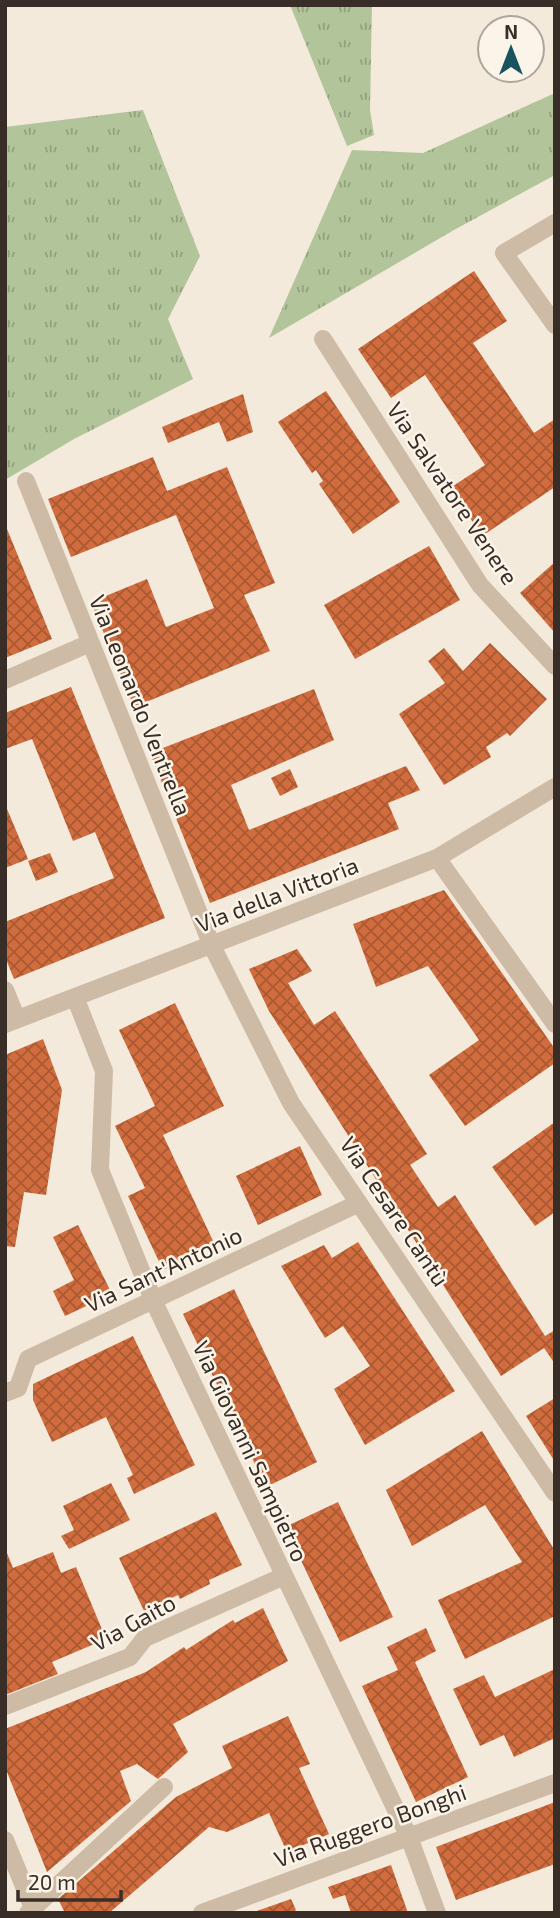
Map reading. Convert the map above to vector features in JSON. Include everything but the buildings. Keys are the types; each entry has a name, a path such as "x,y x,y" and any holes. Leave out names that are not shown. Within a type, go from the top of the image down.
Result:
{"street":[{"path":"555,223 504,253 555,325"},
{"name":"Via Salvatore Venere","path":"323,339 480,584 555,666"},
{"name":"Via Leonardo Ventrella","path":"26,481 212,946"},
{"path":"5,680 90,643"},
{"name":"Via della Vittoria","path":"11,1022 437,858 555,787"},
{"path":"437,858 555,1024"},
{"name":"Via Cesare Cantù","path":"212,946 291,1103 555,1493"},
{"path":"5,990 11,1022"},
{"name":"Via Giovanni Sampietro","path":"75,997 104,1071 100,1170 154,1302 409,1837 437,1913"},
{"name":"Via Sant'Antonio","path":"5,1393 18,1388 28,1359 154,1302 359,1203"},
{"name":"Via Gaito","path":"5,1706 130,1657 145,1638 284,1576"},
{"name":"Via Ruggero Bonghi","path":"202,1913 555,1783"},
{"path":"5,1840 32,1911 164,1787"}],"green space":[{"path":"290,5 372,5 370,110 374,135 347,146"},
{"path":"555,93 555,175 454,230 269,338 352,150 423,153"},
{"path":"143,110 200,256 168,319 193,379 74,439 5,480 5,127"}]}
